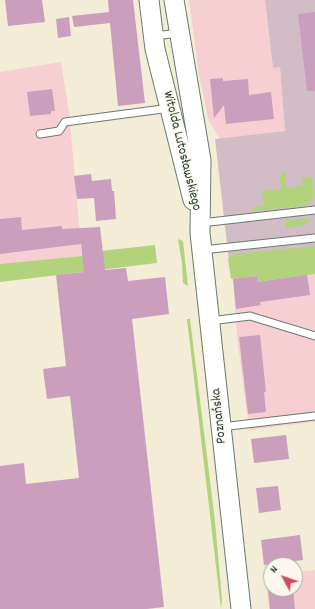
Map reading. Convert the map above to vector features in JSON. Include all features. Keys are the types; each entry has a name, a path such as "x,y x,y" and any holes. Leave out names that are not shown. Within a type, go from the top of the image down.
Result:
{"main road":[{"name":"Witolda Lutosławskiego","path":"149,0 155,49 199,223"},
{"name":"Witolda Lutosławskiego","path":"174,0 178,33 201,160 199,223"},
{"name":"Poznańska","path":"199,223 241,609"}],"lane":[{"path":"153,36 178,33"},
{"path":"40,134 59,131 65,122 171,108"},
{"path":"199,223 315,210"},
{"path":"202,250 315,238"},
{"path":"209,321 250,316 315,336"},
{"path":"221,427 315,416"}],"shaded area":[{"path":"189,0 265,0 273,67 280,67 285,131 220,139 208,119 199,75"},
{"path":"265,0 315,0 315,273 256,276 231,279 215,139 285,131 280,67 273,68"},
{"path":"61,62 69,112 82,256 0,266 0,72"},
{"path":"315,273 315,422 249,430 237,337 233,279 257,276 258,282"},
{"path":"315,570 315,609 269,609 268,597 303,597 303,571"}],"green space":[{"path":"282,172 286,173 286,188 302,186 303,177 312,177 314,195 312,201 304,206 253,211 254,207 264,205 262,191 281,189 280,176"},
{"path":"310,218 308,223 303,226 286,228 286,220"},
{"path":"178,239 183,241 188,286 183,283 182,263"},
{"path":"155,245 157,263 0,282 0,264 82,256 82,253"},
{"path":"315,246 315,274 257,282 256,276 231,279 228,259 235,254"},
{"path":"187,319 190,319 215,521 222,600 221,609"}],"building":[{"path":"5,0 42,0 45,22 8,26"},
{"path":"108,0 133,0 145,103 118,106 110,23 74,27 72,16 109,12"},
{"path":"315,12 315,91 307,91 298,14"},
{"path":"69,17 71,36 58,38 56,19"},
{"path":"223,78 223,81 248,79 249,95 271,92 274,119 226,124 224,105 214,118 210,79"},
{"path":"52,89 55,111 51,111 51,114 30,116 27,92"},
{"path":"91,174 92,181 111,179 112,191 114,191 116,219 96,221 94,198 77,199 74,176"},
{"path":"21,217 22,230 62,226 62,229 100,227 105,270 126,268 128,281 165,277 169,314 132,319 164,607 147,609 0,609 0,466 24,463 26,484 79,478 70,396 47,399 43,369 66,366 56,275 84,272 81,244 0,254 0,219"},
{"path":"307,275 310,295 260,302 261,305 236,309 233,279 257,276 257,282"},
{"path":"260,335 266,392 264,392 266,412 248,414 239,337"},
{"path":"286,435 289,459 254,463 251,439"},
{"path":"278,486 281,510 259,513 256,488"},
{"path":"300,535 303,557 263,557 261,540"},
{"path":"269,597 294,597 295,609 270,609"}]}
